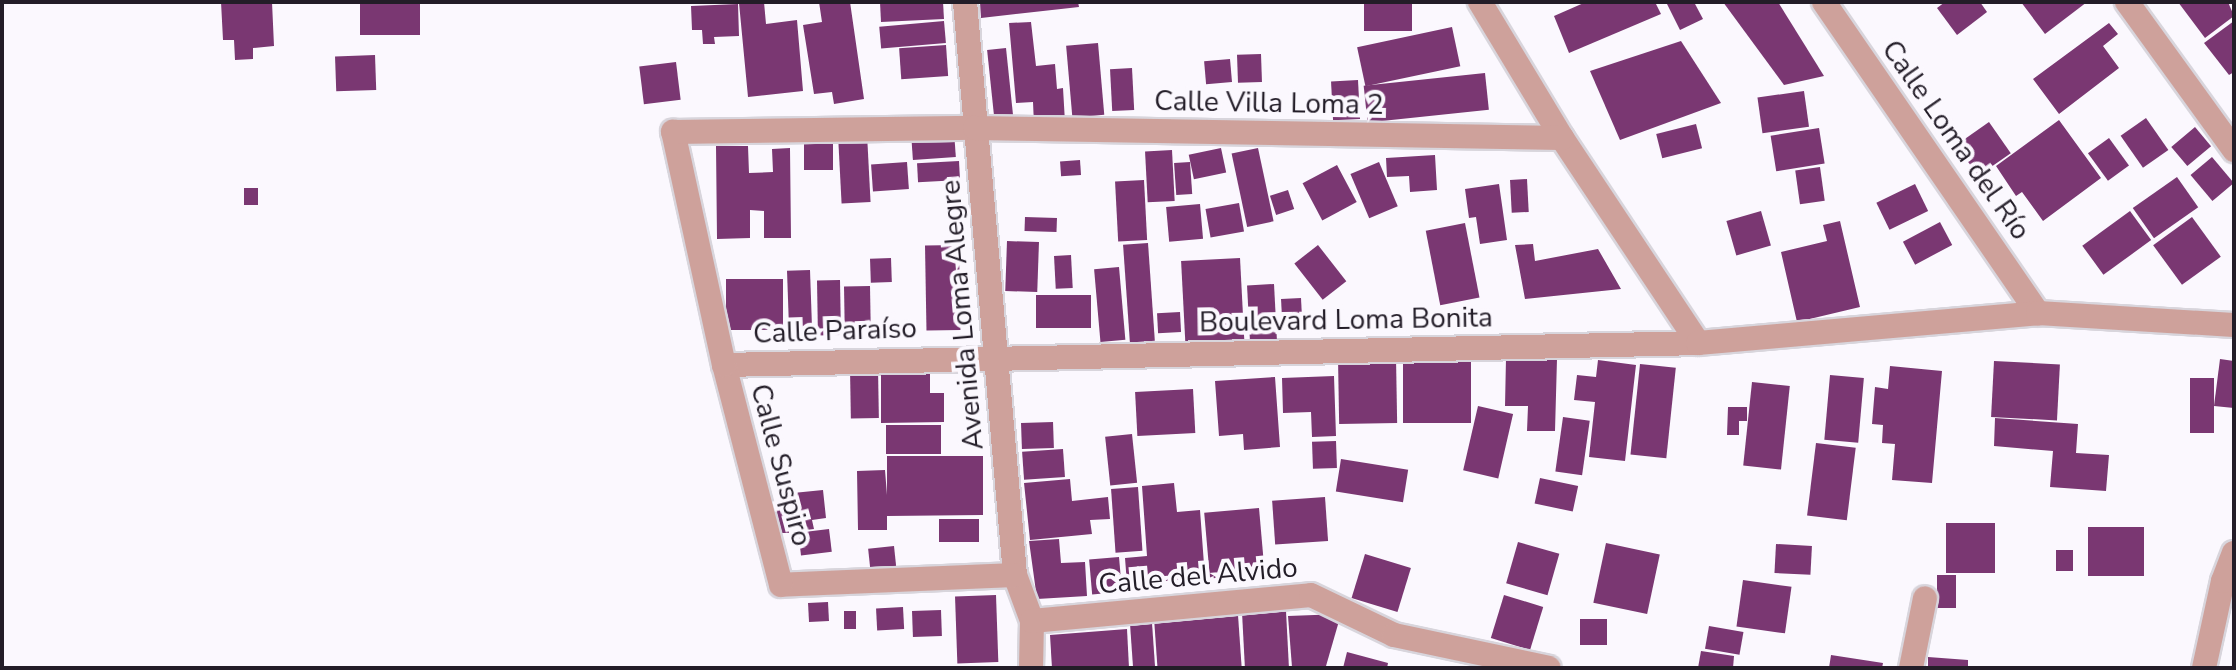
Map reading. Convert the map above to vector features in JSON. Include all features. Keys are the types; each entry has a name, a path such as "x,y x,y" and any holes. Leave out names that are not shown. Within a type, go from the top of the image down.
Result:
{"street":[{"name":"Avenida Loma Alegre","path":"965,2 1015,575 1032,621"},
{"path":"1480,2 1562,138 1698,343"},
{"name":"Calle Loma del Río","path":"1824,2 2038,313"},
{"path":"2127,2 2234,150"},
{"name":"Calle Villa Loma 2","path":"673,132 975,128 1562,138"},
{"name":"Calle Suspiro","path":"673,132 724,365 781,585 1015,575"},
{"name":"Boulevard Loma Bonita","path":"995,357 1698,343 2038,313 2234,325"},
{"name":"Calle Paraíso","path":"724,365 995,357"},
{"path":"2204,668 2223,581 2234,553"},
{"name":"Calle del Alvido","path":"1032,621 1311,595 1394,635 1549,668"},
{"path":"1911,668 1925,598"},
{"path":"1031,668 1032,621"}],"building":[{"path":"221,2 272,2 274,46 253,48 253,59 235,60 234,40 223,40"},
{"path":"764,2 766,24 797,20 803,91 748,97 739,3"},
{"path":"819,2 850,2 864,99 834,104 832,92 814,94 803,25 822,22"},
{"path":"880,2 943,2 944,19 881,22"},
{"path":"980,2 1078,2 1079,7 981,18"},
{"path":"1364,2 1412,2 1412,31 1364,31"},
{"path":"1586,2 1655,2 1661,14 1569,53 1554,16"},
{"path":"1666,2 1694,2 1703,19 1680,30"},
{"path":"1723,2 1778,2 1824,76 1784,85"},
{"path":"1945,2 1980,2 1987,12 1957,35 1937,8"},
{"path":"2021,2 2087,2 2045,34"},
{"path":"2178,2 2228,2 2234,16 2205,38"},
{"path":"360,4 420,4 420,35 360,35"},
{"path":"738,4 739,36 714,37 715,44 703,44 702,30 692,30 691,6"},
{"path":"944,21 946,43 881,49 879,27"},
{"path":"2234,21 2234,72 2229,75 2204,43"},
{"path":"1031,22 1036,66 1055,64 1057,89 1063,88 1065,122 1034,125 1033,102 1016,103 1009,23"},
{"path":"2109,23 2118,34 2103,46 2119,68 2059,114 2033,79"},
{"path":"1452,27 1460,66 1365,86 1357,47"},
{"path":"1681,41 1721,103 1620,140 1590,71"},
{"path":"1098,43 1104,115 1072,118 1066,46"},
{"path":"946,45 948,76 901,79 899,48"},
{"path":"1006,48 1013,116 994,118 987,50"},
{"path":"1261,54 1262,82 1238,83 1237,55"},
{"path":"375,55 376,90 336,91 335,56"},
{"path":"1230,59 1232,82 1206,84 1204,61"},
{"path":"676,62 681,100 644,104 639,67"},
{"path":"1132,68 1134,110 1112,111 1110,69"},
{"path":"1485,73 1489,110 1368,123 1364,86"},
{"path":"1358,80 1360,119 1333,120 1331,81"},
{"path":"1804,91 1809,127 1762,133 1757,98"},
{"path":"2146,118 2168,150 2143,168 2121,136"},
{"path":"2059,120 2101,178 2043,221 2022,192 2016,196 1996,166"},
{"path":"1989,122 2011,153 1978,176 1956,145"},
{"path":"1696,124 1702,148 1662,158 1656,134"},
{"path":"2195,127 2211,146 2187,166 2171,147"},
{"path":"1819,128 1825,164 1776,171 1771,136"},
{"path":"954,131 956,157 913,160 911,134"},
{"path":"867,134 871,202 842,203 838,136"},
{"path":"804,135 833,135 833,170 804,170"},
{"path":"2109,138 2129,166 2108,181 2088,153"},
{"path":"716,146 748,146 749,173 773,172 772,149 790,148 791,238 764,238 764,211 750,210 750,238 717,239"},
{"path":"1221,148 1226,172 1194,179 1189,155"},
{"path":"1258,148 1274,221 1247,227 1232,154"},
{"path":"1172,150 1175,201 1148,202 1145,151"},
{"path":"1435,155 1437,190 1410,192 1409,176 1387,177 1386,158"},
{"path":"2212,157 2234,183 2212,201 2191,175"},
{"path":"1080,160 1081,175 1061,176 1060,161"},
{"path":"959,161 960,180 918,182 917,163"},
{"path":"907,162 909,189 873,191 871,165"},
{"path":"1190,162 1192,194 1176,195 1174,163"},
{"path":"1379,162 1398,206 1369,218 1350,174"},
{"path":"1337,165 1357,202 1322,220 1303,183"},
{"path":"1820,167 1825,201 1800,204 1795,170"},
{"path":"2177,177 2198,207 2154,238 2133,208"},
{"path":"1527,179 1529,212 1512,213 1510,180"},
{"path":"1144,180 1147,240 1118,241 1115,182"},
{"path":"1499,184 1507,240 1480,244 1476,217 1469,218 1465,189"},
{"path":"1915,184 1928,211 1890,230 1876,203"},
{"path":"244,188 258,188 258,205 244,205"},
{"path":"1288,190 1294,209 1276,215 1270,196"},
{"path":"1239,203 1244,232 1211,237 1206,209"},
{"path":"1200,204 1203,239 1169,242 1166,207"},
{"path":"1761,211 1771,246 1736,256 1726,221"},
{"path":"2130,211 2151,240 2103,275 2082,246"},
{"path":"1025,217 1057,218 1056,232 1025,231"},
{"path":"2192,217 2221,257 2182,285 2153,245"},
{"path":"1840,221 1860,307 1797,322 1781,252 1827,241 1823,225"},
{"path":"1940,222 1952,245 1915,265 1903,242"},
{"path":"1465,223 1480,298 1440,305 1426,231"},
{"path":"1007,241 1039,242 1037,292 1005,291"},
{"path":"1148,243 1155,341 1130,343 1123,245"},
{"path":"1533,244 1535,261 1598,249 1621,289 1525,299 1515,245"},
{"path":"959,245 960,330 926,331 925,246"},
{"path":"1318,245 1346,281 1323,300 1294,263"},
{"path":"1071,255 1073,288 1056,289 1054,256"},
{"path":"891,258 892,282 871,283 870,259"},
{"path":"1240,258 1244,339 1185,342 1181,261"},
{"path":"1119,267 1125,340 1100,342 1094,269"},
{"path":"810,270 812,339 789,340 787,271"},
{"path":"726,279 783,279 783,330 726,330"},
{"path":"817,280 840,280 841,335 818,335"},
{"path":"1274,284 1277,340 1250,341 1247,285"},
{"path":"844,286 870,286 871,325 845,325"},
{"path":"1036,295 1091,295 1091,328 1036,328"},
{"path":"1301,298 1302,317 1282,318 1281,299"},
{"path":"1180,312 1181,332 1158,333 1157,313"},
{"path":"1396,357 1397,423 1339,424 1338,358"},
{"path":"1506,358 1557,359 1555,431 1527,431 1528,406 1505,406"},
{"path":"2220,359 2234,361 2234,408 2214,406"},
{"path":"1598,360 1636,365 1625,461 1589,457 1595,402 1574,400 1577,375 1596,377"},
{"path":"1994,361 2060,364 2057,420 1991,417"},
{"path":"1403,362 1471,362 1471,423 1403,423"},
{"path":"881,363 930,363 930,393 944,393 944,422 881,423"},
{"path":"1640,364 1676,368 1666,458 1630,455"},
{"path":"1890,366 1942,371 1932,483 1892,480 1895,444 1882,443 1883,425 1872,424 1875,387 1888,389"},
{"path":"850,368 878,368 879,418 851,418"},
{"path":"1830,375 1864,378 1858,443 1824,440"},
{"path":"1334,376 1336,436 1312,437 1311,412 1283,413 1282,378"},
{"path":"1275,377 1280,447 1244,450 1243,434 1219,436 1215,381"},
{"path":"2190,378 2214,378 2214,433 2190,433"},
{"path":"1752,382 1790,386 1781,470 1743,466"},
{"path":"1193,389 1195,433 1137,436 1135,392"},
{"path":"1478,406 1513,414 1498,478 1463,470"},
{"path":"1728,407 1747,407 1747,421 1739,421 1739,435 1727,435"},
{"path":"1563,417 1590,421 1582,475 1555,471"},
{"path":"1995,418 2078,424 2076,453 2109,455 2106,491 2050,487 2053,451 1994,446"},
{"path":"1053,422 1054,448 1022,449 1021,423"},
{"path":"886,425 941,425 941,454 886,454"},
{"path":"1132,434 1137,483 1110,486 1105,437"},
{"path":"1336,441 1337,468 1313,469 1312,442"},
{"path":"1816,443 1856,448 1847,520 1807,515"},
{"path":"1063,449 1065,477 1024,480 1022,452"},
{"path":"887,456 983,456 983,515 887,516 887,530 858,530 857,471 885,470 887,495"},
{"path":"1341,459 1408,470 1403,502 1336,492"},
{"path":"1540,478 1578,486 1573,512 1535,503"},
{"path":"1070,479 1072,501 1108,497 1110,519 1090,520 1092,534 1030,540 1024,483"},
{"path":"1174,483 1177,512 1200,510 1205,578 1127,584 1125,558 1147,556 1142,486"},
{"path":"1138,487 1142,551 1116,553 1111,489"},
{"path":"823,490 826,518 812,520 814,529 798,531 793,493"},
{"path":"1325,497 1328,541 1275,545 1272,501"},
{"path":"788,506 789,533 780,533 779,522 767,523 767,507"},
{"path":"1259,508 1265,574 1210,579 1204,513"},
{"path":"939,519 979,519 979,542 939,542"},
{"path":"1946,523 1995,523 1995,573 1946,573"},
{"path":"2088,527 2144,527 2144,576 2088,576"},
{"path":"829,529 832,552 801,556 798,533"},
{"path":"1059,539 1061,563 1085,562 1087,596 1037,599 1029,541"},
{"path":"1518,542 1559,554 1547,595 1506,583"},
{"path":"1606,543 1660,554 1647,614 1593,603"},
{"path":"1776,544 1812,546 1810,575 1774,573"},
{"path":"894,546 897,575 871,578 868,549"},
{"path":"2056,550 2073,550 2073,571 2056,571"},
{"path":"1365,554 1411,568 1397,612 1352,598"},
{"path":"1119,557 1122,592 1092,594 1089,560"},
{"path":"1937,575 1956,575 1956,608 1937,608"},
{"path":"1743,580 1792,587 1785,633 1736,627"},
{"path":"996,595 998,662 957,663 955,596"},
{"path":"1504,595 1543,607 1530,650 1491,638"},
{"path":"828,602 829,621 809,622 808,603"},
{"path":"903,607 904,629 877,630 876,608"},
{"path":"941,610 942,636 913,637 912,611"},
{"path":"844,611 856,611 856,629 844,629"},
{"path":"1286,611 1289,668 1245,668 1242,613"},
{"path":"1341,614 1326,666 1292,667 1288,616"},
{"path":"1238,615 1242,668 1158,668 1154,621"},
{"path":"1580,619 1607,619 1607,645 1580,645"},
{"path":"1152,623 1155,668 1133,668 1130,625"},
{"path":"1709,626 1743,632 1739,655 1705,649"},
{"path":"1127,629 1129,668 1052,668 1050,635"},
{"path":"1701,651 1734,656 1733,668 1698,668"},
{"path":"1347,652 1388,663 1387,668 1343,668"},
{"path":"1831,655 1883,663 1882,668 1829,668"},
{"path":"1928,657 1968,660 1968,668 1928,668"}]}
